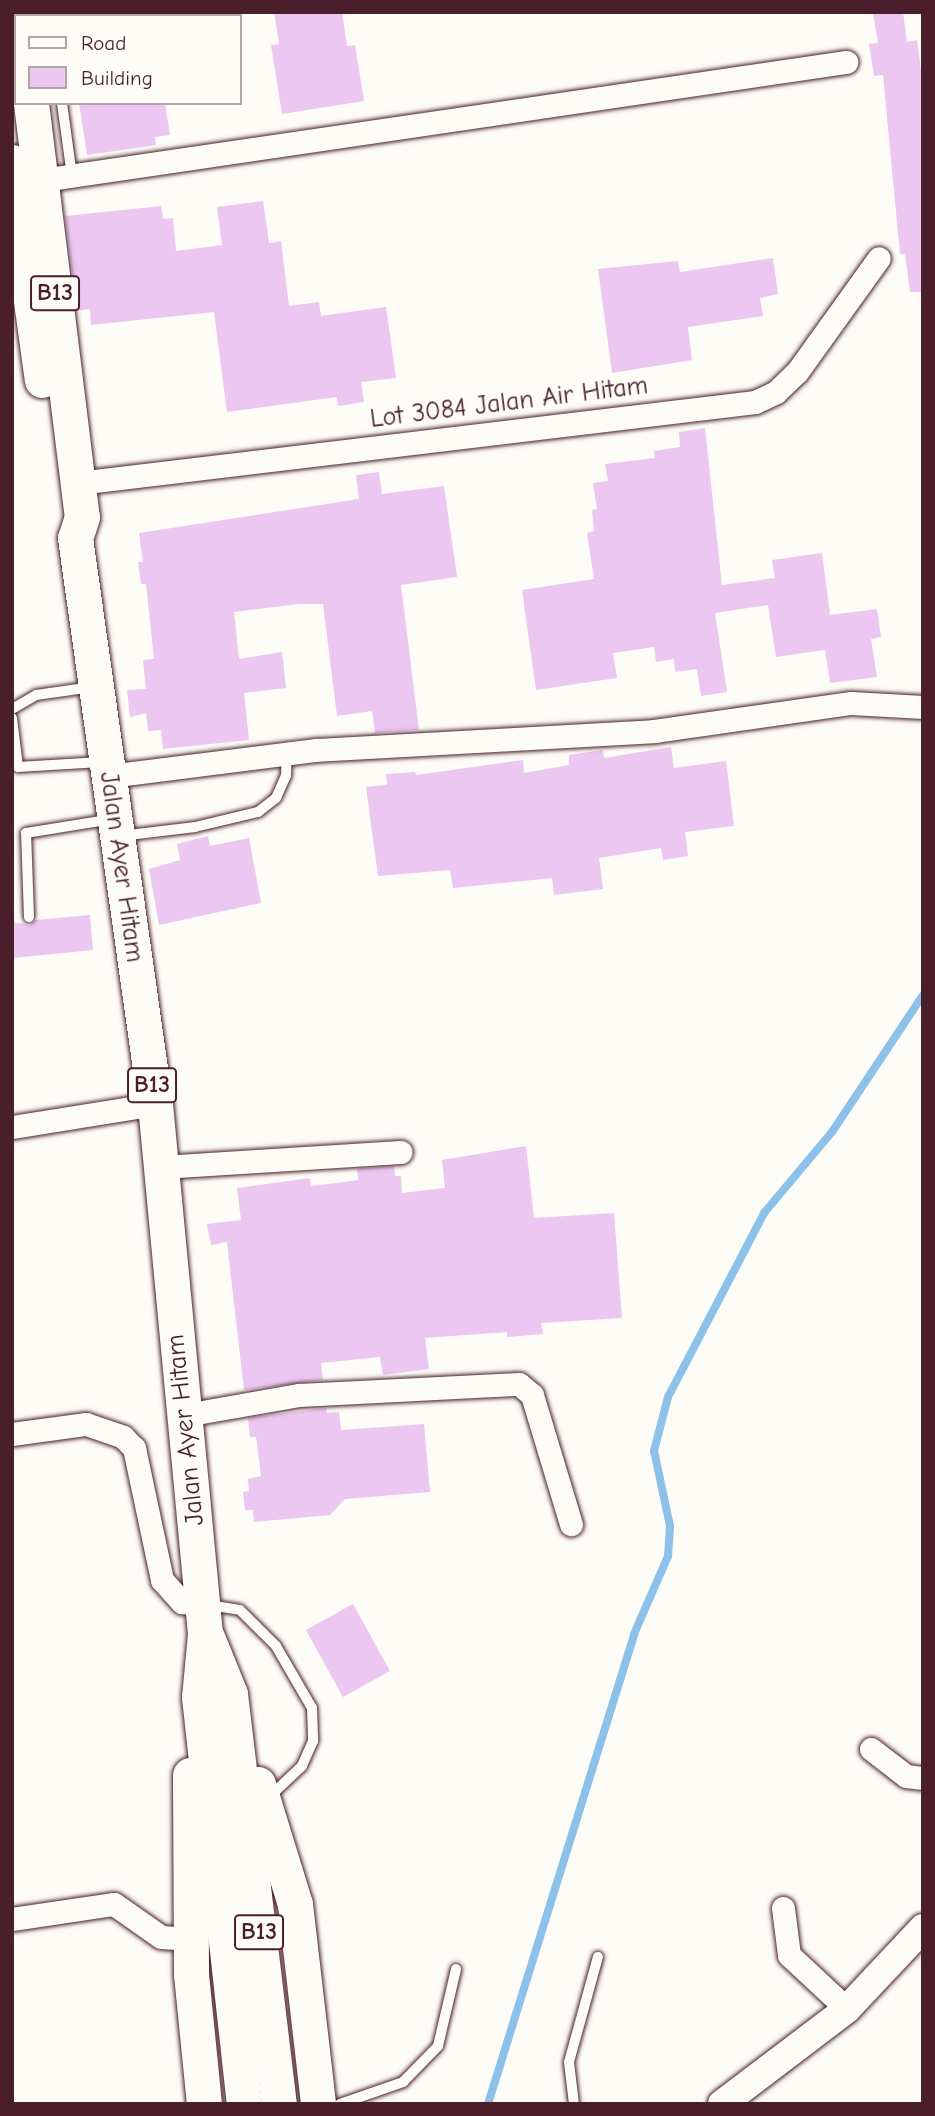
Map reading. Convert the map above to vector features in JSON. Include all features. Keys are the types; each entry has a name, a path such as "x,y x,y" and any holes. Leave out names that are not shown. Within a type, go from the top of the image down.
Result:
{"main road":[{"name":"Jalan Ayer Hitam","path":"33,105 57,178 82,517 75,538 155,1104 204,1619 223,1762"},
{"path":"12,162 28,318 61,519 75,538"},
{"path":"214,1695 264,1802 295,1904 318,2104"},
{"path":"204,2104 191,1939 190,1759 214,1695"},
{"name":"B13","path":"223,1762 244,2104"},
{"name":"B13","path":"223,1762 279,2104"}],"street":[{"path":"57,178 846,62"},
{"name":"Lot 3084 Jalan Air Hitam","path":"78,483 755,402 776,392 797,372 879,258"},
{"path":"108,769 287,753 654,732 851,703 923,706"},
{"path":"12,1127 155,1104"},
{"path":"161,1167 401,1152"},
{"path":"185,1415 299,1395 527,1387 571,1524"},
{"path":"12,1434 86,1424 123,1437 134,1448 162,1580 182,1602 204,1619"},
{"path":"871,1749 906,1776 923,1779"},
{"path":"12,1919 114,1904 161,1937 191,1939"},
{"path":"783,1908 789,1955 847,2009"},
{"path":"722,2104 847,2009 923,1928"}],"lane":[{"path":"57,178 62,105"},
{"path":"12,709 36,695 96,686"},
{"path":"12,718 18,767 108,769"},
{"path":"29,917 26,833 116,827 195,827 258,812 276,798 286,776 287,753"},
{"path":"204,1619 240,1610 276,1646 312,1708 313,1741 302,1766 264,1802"},
{"path":"574,2104 569,2062 598,1957"},
{"path":"340,2104 403,2082 438,2046 456,1969"}],"building":[{"path":"274,12 342,12 347,46 355,45 364,101 282,114 271,45 279,44"},
{"path":"873,12 903,12 907,42 917,40 923,87 923,292 910,292 905,254 900,254 883,75 874,76 869,44 878,43"},
{"path":"79,105 165,105 170,135 155,137 156,145 87,155"},
{"path":"263,201 269,243 281,241 289,306 319,302 321,316 386,307 396,378 361,382 364,402 338,406 337,397 227,412 214,312 91,325 90,309 77,311 65,216 161,206 163,219 173,218 176,251 222,245 217,207"},
{"path":"773,258 778,294 760,298 763,316 688,327 692,360 612,373 598,269 678,261 680,272"},
{"path":"705,428 722,585 775,578 772,560 822,553 830,615 877,609 881,637 871,639 877,677 830,683 825,650 776,657 768,605 715,613 727,692 701,696 697,669 675,672 674,659 656,662 654,647 613,653 617,678 536,690 522,590 594,579 587,533 594,531 592,510 597,509 593,483 608,481 605,464 655,458 654,451 680,447 679,432"},
{"path":"379,472 382,494 444,486 457,577 401,585 419,730 375,733 372,711 337,716 323,604 299,604 234,612 239,659 282,652 286,688 244,693 249,740 163,749 161,730 148,731 146,713 130,717 127,690 146,689 143,660 154,659 146,584 141,584 138,562 143,562 139,533 359,499 356,475"},
{"path":"671,747 674,768 726,761 734,826 685,832 688,856 663,860 661,848 599,858 603,889 554,895 552,878 453,888 450,870 378,876 366,787 387,785 386,774 415,772 416,775 523,760 524,773 569,765 569,755 603,750 604,758"},
{"path":"208,836 210,846 249,838 261,903 159,925 149,869 180,860 177,844"},
{"path":"90,915 93,950 12,958 12,922 30,925 36,920"},
{"path":"526,1146 534,1218 614,1213 622,1318 541,1323 543,1334 507,1337 507,1332 425,1338 429,1369 383,1375 380,1357 321,1363 323,1380 244,1390 227,1242 211,1245 207,1224 241,1220 237,1188 310,1178 311,1186 337,1183 358,1180 357,1169 394,1166 395,1176 401,1176 402,1193 445,1188 442,1160"},
{"path":"326,1408 327,1413 339,1412 341,1430 424,1424 430,1492 345,1499 330,1515 254,1522 253,1510 245,1510 243,1492 249,1491 248,1479 261,1476 256,1437 250,1437 248,1418"},
{"path":"353,1604 390,1671 343,1697 306,1630"}],"waterway":[{"path":"488,2104 634,1634 668,1556 670,1526 654,1451 668,1397 764,1213 832,1132 923,995"}]}
